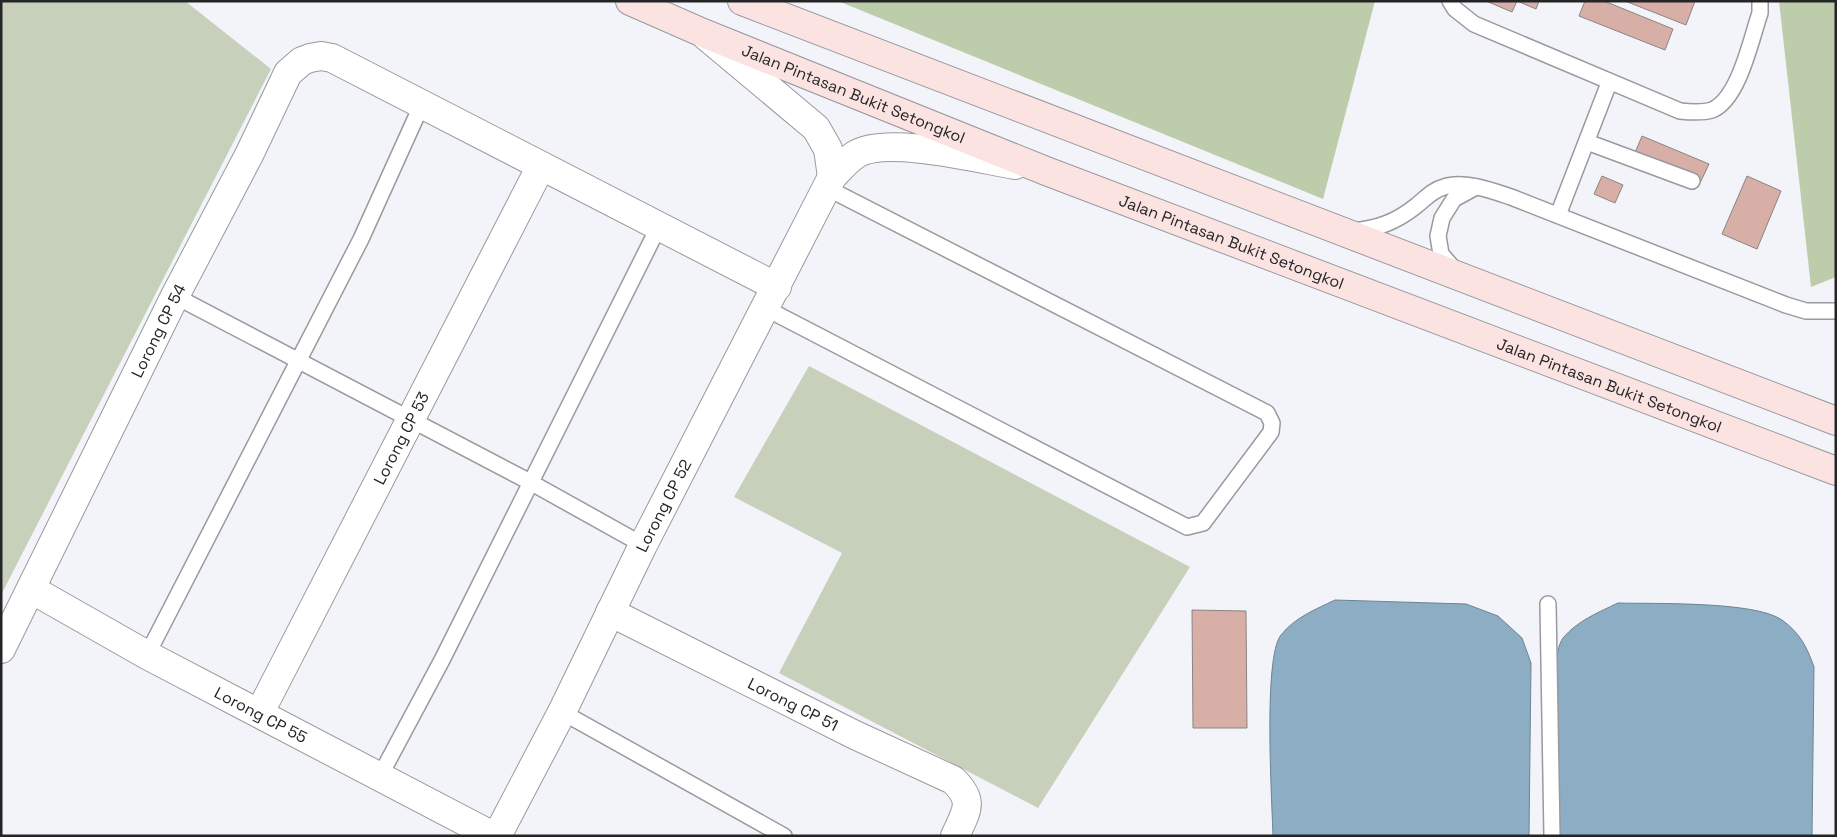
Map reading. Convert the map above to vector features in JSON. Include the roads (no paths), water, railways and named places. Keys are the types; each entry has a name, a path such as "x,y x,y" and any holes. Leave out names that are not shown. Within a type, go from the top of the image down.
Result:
{"main road":[{"name":"Jalan Pintasan Bukit Setongkol","path":"630,1 703,33 1046,171 1836,471"},
{"path":"742,1 1836,421"}],"street":[{"path":"703,33 816,128 828,150 830,183"},
{"name":"Lorong CP 54","path":"1,649 175,296 249,155 288,73 302,61 310,58 321,56 332,58 422,104"},
{"path":"422,104 659,226 771,297"},
{"name":"Lorong CP 52","path":"497,836 562,712 643,546 830,183 855,155 877,149 934,150 1046,171"},
{"name":"Lorong CP 53","path":"260,712 542,166"},
{"name":"Lorong CP 55","path":"31,589 147,654 493,836"},
{"name":"Lorong CP 51","path":"610,612 855,735 953,780 965,791 968,802 955,836"}],"lane":[{"path":"1450,1 1455,9 1474,24 1609,83 1680,111 1712,110 1726,99 1736,84 1760,13 1760,1"},
{"path":"1558,215 1609,83"},
{"path":"147,654 361,239 422,104"},
{"path":"1587,142 1692,181"},
{"path":"771,297 1187,527 1202,523 1271,432 1272,423 1267,413 830,183"},
{"path":"1293,213 1353,231 1379,228 1397,221 1430,194 1445,186 1478,186 1558,215 1786,305 1806,311 1836,311"},
{"path":"1462,279 1441,254 1438,236 1442,218 1454,199 1478,186"},
{"path":"380,776 442,660 659,226"},
{"path":"175,296 530,482 643,546"},
{"path":"1548,604 1552,836"},
{"path":"562,712 784,836"}],"water":[{"path":"1335,600 1466,604 1498,616 1522,638 1531,663 1529,836 1273,836 1270,699 1275,649 1281,635 1292,624 1306,614"},
{"path":"1618,603 1704,605 1750,609 1782,620 1798,635 1809,653 1814,667 1812,836 1556,836 1553,702 1558,652 1563,638 1575,627"}]}
